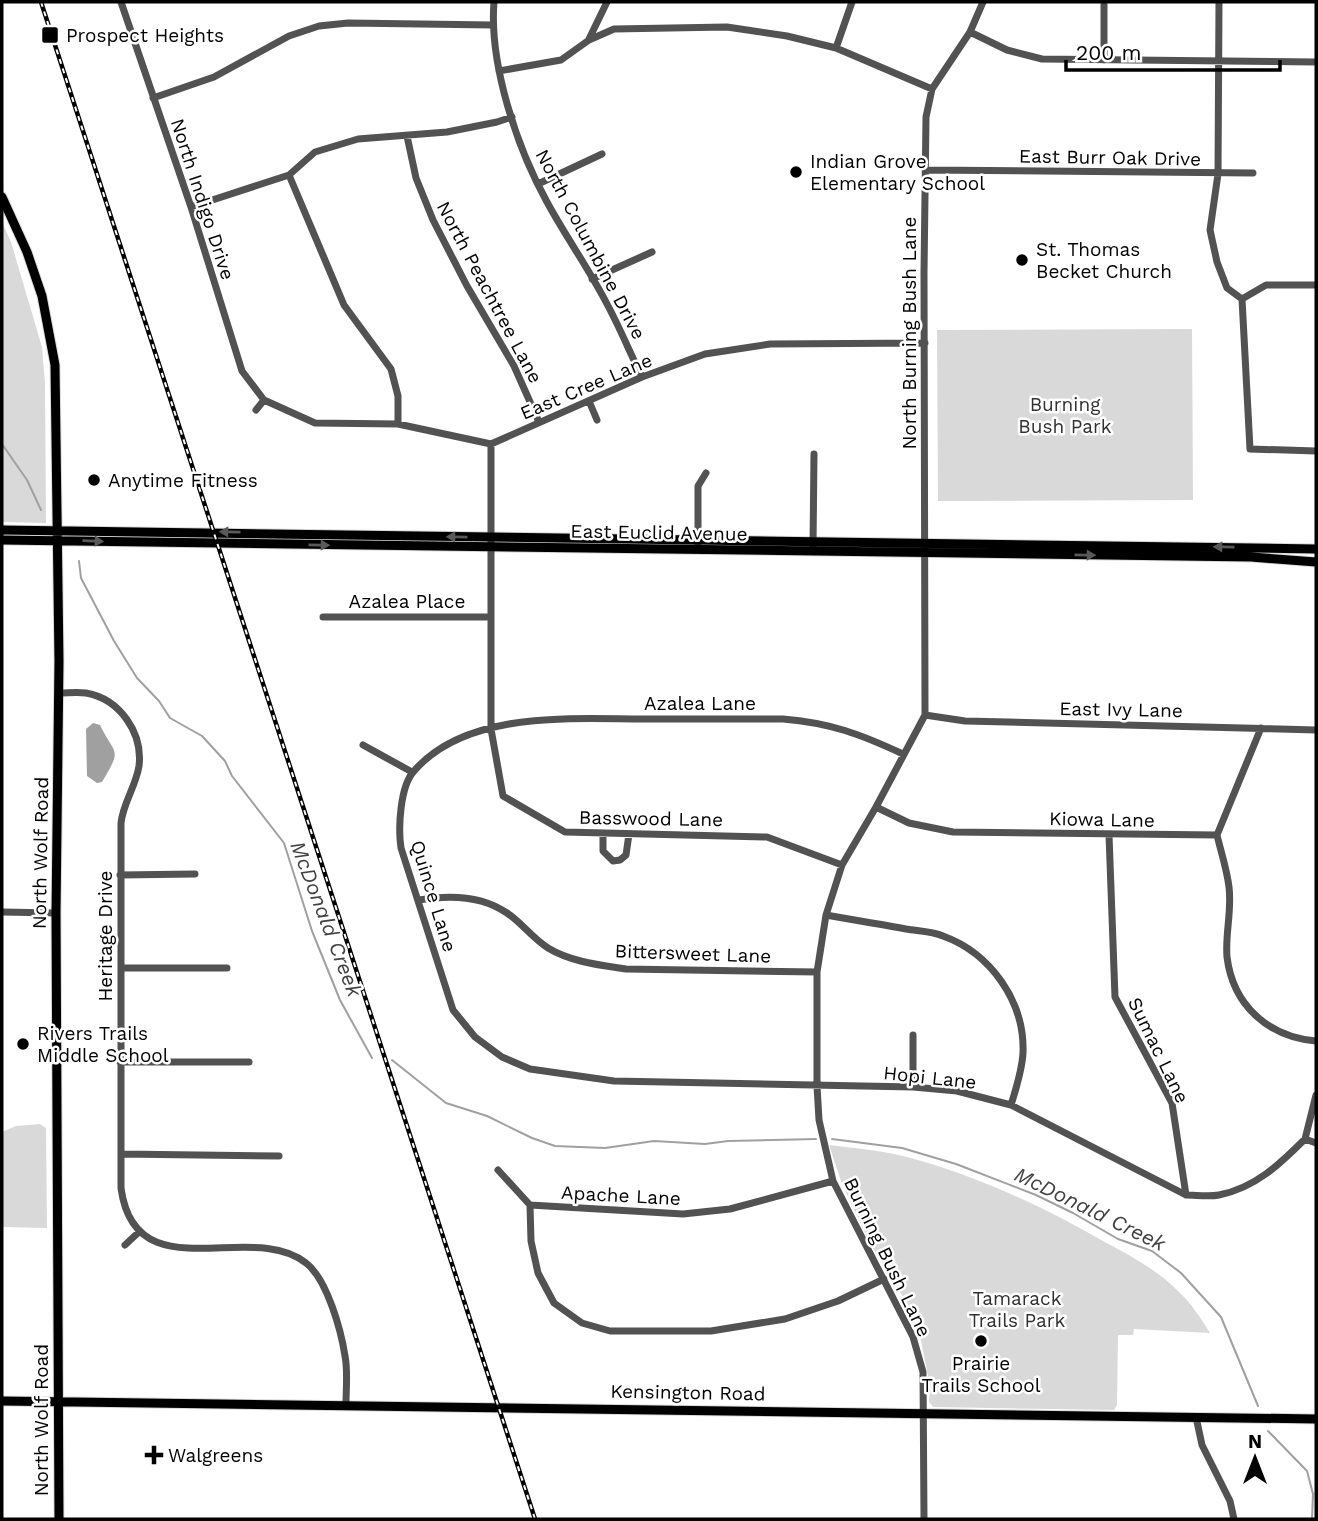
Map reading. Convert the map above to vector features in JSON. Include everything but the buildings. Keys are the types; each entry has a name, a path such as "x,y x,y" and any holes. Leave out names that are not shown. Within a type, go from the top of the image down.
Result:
{"main road":[{"name":"North Wolf Road","path":"2,197 27,251 50,332 55,365 59,692 56,913 59,1519"},
{"name":"East Euclid Avenue","path":"2,530 492,542"},
{"name":"East Euclid Avenue","path":"2,540 813,546 1251,556 1316,562"},
{"name":"East Euclid Avenue","path":"925,548 1316,549"},
{"name":"Kensington Road","path":"2,1401 1316,1419"}],"street":[{"name":"North Indigo Drive","path":"121,2 191,207 238,360 253,387 264,400"},
{"name":"North Columbine Drive","path":"494,2 493,24 499,71 512,117 538,184 607,304 642,377"},
{"path":"589,40 607,2"},
{"path":"835,47 852,2"},
{"name":"North Burning Bush Lane","path":"925,548 926,117 932,89 970,32 983,2"},
{"path":"1104,2 1104,60"},
{"path":"1219,2 1218,174 1210,230 1217,262 1227,288 1242,299"},
{"path":"601,16 608,26 614,29"},
{"path":"153,98 214,77 289,36 319,26 348,23 493,24"},
{"path":"499,71 561,60 589,40 614,29 727,27 788,36 835,47 932,89"},
{"path":"970,32 1007,50 1031,57 1316,62"},
{"path":"191,207 289,176 314,152 358,139 468,129 512,117"},
{"name":"North Peachtree Lane","path":"407,136 416,178 433,220 467,286 514,366 539,422"},
{"path":"538,184 602,154"},
{"name":"East Burr Oak Drive","path":"925,170 1252,173"},
{"path":"289,176 344,305 391,369 398,396 398,424"},
{"path":"592,279 652,252"},
{"path":"1242,299 1266,285 1316,285"},
{"path":"1242,299 1250,449 1316,451"},
{"name":"East Cree Lane","path":"491,444 642,377 705,354 770,344 925,343"},
{"path":"256,410 264,400 315,423 398,424 491,444"},
{"path":"589,401 597,420"},
{"name":"Basswood Lane","path":"491,444 491,729 503,796 565,832 767,837 842,865"},
{"path":"813,546 814,454"},
{"path":"698,545 698,486 706,473"},
{"name":"Burning Bush Lane","path":"924,1519 923,1372 913,1337 833,1181 819,1120 817,972 826,915 842,865 925,715 925,548"},
{"name":"Azalea Place","path":"323,617 491,617"},
{"name":"Heritage Drive","path":"59,692 86,693 101,698 122,713 135,735 139,765 122,814 120,1062 122,1197 140,1231"},
{"name":"East Ivy Lane","path":"925,715 965,721 1316,730"},
{"name":"Azalea Lane","path":"491,729 533,720 783,719 837,726 903,754"},
{"path":"1261,728 1217,835 1229,887 1227,955 1233,985 1250,1012 1273,1030 1298,1039 1316,1041"},
{"path":"363,745 412,772 450,743 491,729"},
{"name":"Quince Lane","path":"412,772 398,832 401,848 453,1010 475,1037 502,1057"},
{"name":"Kiowa Lane","path":"876,807 909,823 953,832 1217,835"},
{"path":"603,833 603,851 613,861 626,855 629,834"},
{"name":"Sumac Lane","path":"1109,835 1115,997 1172,1103 1186,1195"},
{"path":"120,875 195,874"},
{"name":"Bittersweet Lane","path":"419,900 444,896 474,899 492,905 509,914 525,931 550,949 596,965 626,969 817,972"},
{"path":"2,912 56,913"},
{"path":"826,915 940,934 963,944 983,959 999,977 1012,1000 1019,1023 1022,1060 1012,1105"},
{"path":"121,968 227,968"},
{"path":"913,1035 913,1087"},
{"name":"Hopi Lane","path":"502,1057 530,1069 614,1081 913,1087 957,1091 1012,1105 1186,1195 1218,1195 1248,1186 1276,1168 1306,1139"},
{"path":"120,1062 249,1062"},
{"path":"1316,1095 1306,1139 1316,1143"},
{"path":"121,1154 279,1156"},
{"path":"498,1170 530,1205 531,1241 538,1273 554,1303 582,1322 610,1331 711,1331 785,1319 838,1301 884,1279"},
{"name":"Apache Lane","path":"530,1205 683,1214 730,1209 833,1181"},
{"path":"125,1245 140,1231 156,1242 176,1248 270,1250 287,1253 304,1261 321,1282 342,1343 346,1364 346,1404"},
{"path":"304,1261 309,1253"},
{"path":"1196,1417 1202,1445 1230,1501 1234,1519"}],"green space":[{"path":"2,222 11,242 42,347 45,383 46,523 3,522"},
{"name":"Burning Bush Park","path":"1192,329 1193,500 938,501 937,330"},
{"path":"40,1124 46,1128 47,1228 2,1227 2,1132 16,1126"},
{"name":"Tamarack Trails Park","path":"829,1145 885,1152 929,1163 980,1181 1055,1215 1161,1276 1187,1301 1210,1333 1134,1329 1133,1335 1118,1335 1117,1405 1114,1410 933,1407 929,1402 930,1386 920,1336 906,1302 870,1243 842,1184"}],"shaded area":[{"path":"93,723 100,725 113,747 115,757 102,782 97,783 87,776 86,729"}],"waterway":[{"name":"McDonald Creek","path":"2,444 27,480 41,510"},
{"name":"McDonald Creek","path":"79,561 81,578 137,678 159,701 170,718 202,736 225,761 232,776 284,843 312,931 340,1000 372,1058"},
{"name":"McDonald Creek","path":"392,1060 446,1103 487,1116 555,1146 605,1148 654,1141 705,1144 816,1139"},
{"name":"McDonald Creek","path":"832,1139 902,1148 956,1164 1036,1195 1118,1239 1152,1251 1181,1273 1221,1317 1258,1406"},
{"name":"McDonald Creek","path":"1268,1431 1307,1471 1313,1494 1312,1519"}],"railway":[{"path":"41,2 535,1519"}],"place":[{"name":"Prospect Heights","path":"50,35"},
{"name":"Indian Grove Elementary School","path":"796,172"},
{"name":"St. Thomas Becket Church","path":"1022,260"},
{"name":"Anytime Fitness","path":"94,480"},
{"name":"Rivers Trails Middle School","path":"23,1044"},
{"name":"Prairie Trails School","path":"981,1341"},
{"name":"Walgreens","path":"154,1455"}]}
